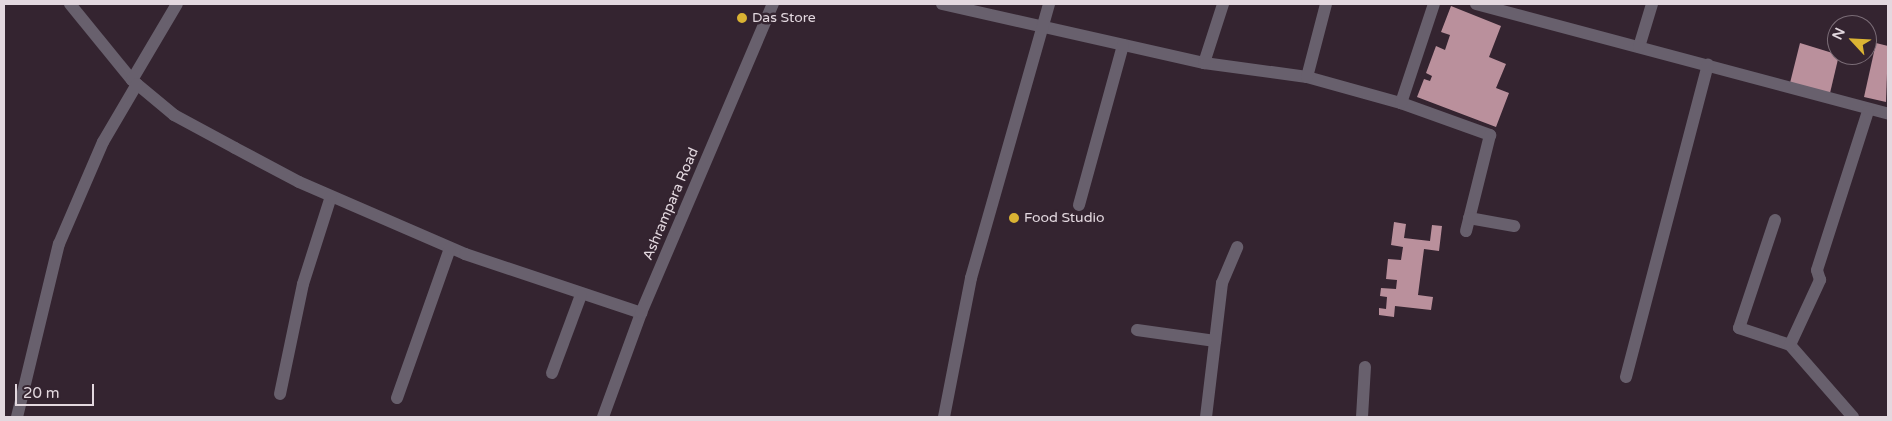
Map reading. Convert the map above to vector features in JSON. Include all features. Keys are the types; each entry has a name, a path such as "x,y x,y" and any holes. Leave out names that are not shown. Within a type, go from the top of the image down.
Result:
{"street":[{"path":"70,4 134,82 174,115 331,196 450,248 581,295 641,313"},
{"path":"17,417 59,244 103,142 177,4"},
{"name":"Ashrampara Road","path":"603,417 641,313 773,4"},
{"path":"942,4 1041,28 1204,63 1307,77 1401,103 1490,135 1466,231"},
{"path":"944,417 971,278 1049,4"},
{"path":"1204,63 1223,4"},
{"path":"1307,77 1326,4"},
{"path":"1401,103 1434,4"},
{"path":"1476,4 1639,46 1868,111 1888,114"},
{"path":"1639,46 1652,4"},
{"path":"1079,205 1123,45"},
{"path":"1626,377 1708,65"},
{"path":"1790,345 1820,280 1817,270 1868,111"},
{"path":"280,394 303,284 331,196"},
{"path":"1469,218 1514,226"},
{"path":"1775,220 1739,328 1790,345 1853,417"},
{"path":"1206,417 1222,283 1237,247"},
{"path":"398,398 450,248"},
{"path":"552,373 581,295"},
{"path":"1137,330 1215,341"},
{"path":"1362,417 1365,367"}],"building":[{"path":"1451,6 1501,26 1489,57 1506,64 1496,88 1509,93 1496,127 1417,97 1424,79 1430,81 1432,76 1426,73 1436,46 1445,50 1450,35 1441,32"},
{"path":"1800,43 1827,51 1827,65 1837,65 1830,93 1790,83"},
{"path":"1877,43 1888,46 1886,102 1864,97 1871,65 1877,65"},
{"path":"1394,222 1406,224 1404,238 1430,241 1432,225 1442,226 1439,251 1424,249 1418,295 1433,297 1431,310 1395,306 1394,317 1379,315 1379,308 1386,309 1387,297 1380,296 1381,288 1396,289 1397,280 1386,279 1388,259 1401,260 1403,247 1391,245"}],"place":[{"name":"Das Store","path":"742,18"},
{"name":"Food Studio","path":"1014,218"}]}
